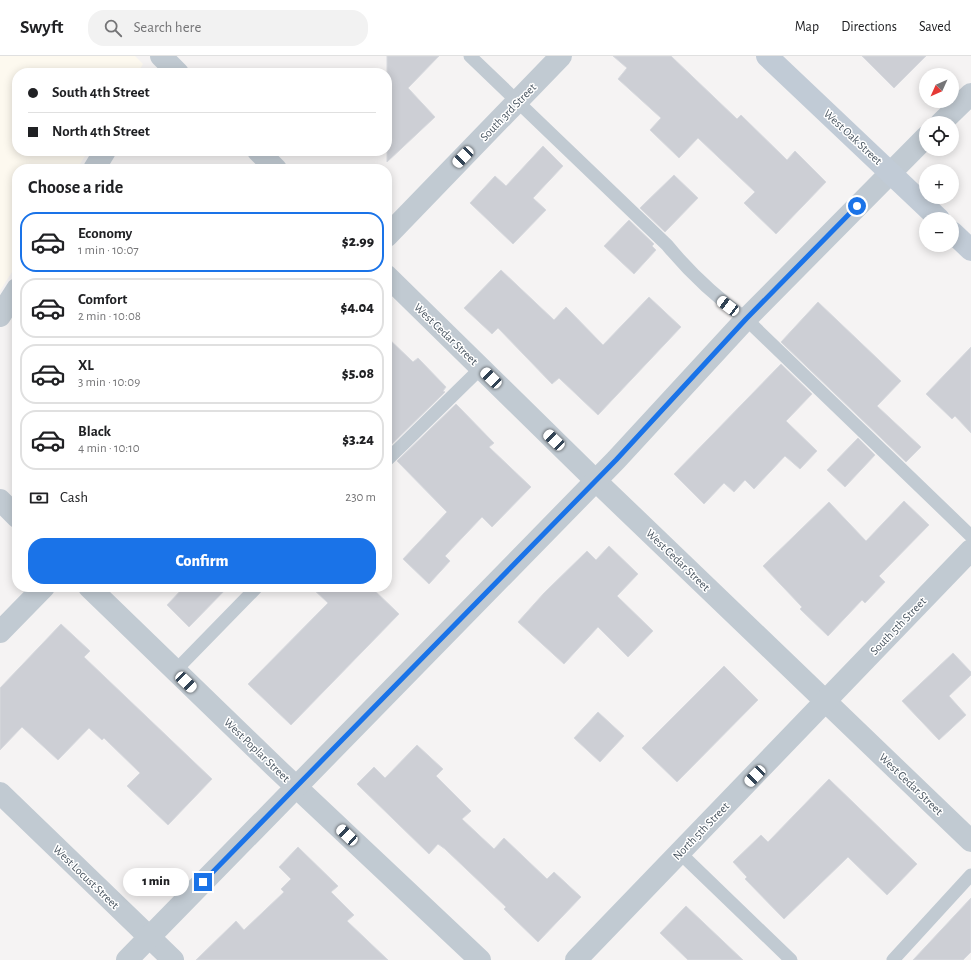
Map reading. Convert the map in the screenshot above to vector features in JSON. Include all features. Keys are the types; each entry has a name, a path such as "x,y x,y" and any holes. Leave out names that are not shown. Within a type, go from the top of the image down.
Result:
{"main road":[{"name":"West Oak Street","path":"768,56 932,212"},
{"path":"959,239 971,250"}],"street":[{"name":"South 3rd Street","path":"392,231 561,56"},
{"path":"948,116 971,94"},
{"path":"128,960 596,480 746,319 919,144"},
{"path":"263,156 271,164"},
{"name":"West Cedar Street","path":"392,281 825,702 971,841"},
{"path":"0,316 12,297"},
{"path":"0,500 12,512"},
{"name":"South 5th Street","path":"825,702 971,550"},
{"path":"0,632 39,592"},
{"name":"West Poplar Street","path":"94,592 296,787 480,960"},
{"name":"North 5th Street","path":"576,960 825,702"},
{"name":"West Locust Street","path":"0,793 173,960"}],"lane":[{"path":"470,56 667,245 683,265 719,299 746,319 971,536"},
{"path":"392,455 481,368"},
{"path":"175,671 253,592"},
{"path":"680,853 790,960"},
{"path":"893,960 971,875"}],"shaded area":[{"path":"0,56 135,56 143,64 141,68 12,68 12,156 85,156 80,164 12,164 12,272 0,291"}],"building":[{"path":"387,56 439,56 408,88 435,117 387,162 387,156 392,156 392,68 387,68"},
{"path":"613,56 671,56 737,119 741,115 787,160 795,151 826,182 776,234 744,203 755,192 698,138 679,158 650,130 661,118 618,79 627,68"},
{"path":"862,56 926,56 894,88"},
{"path":"543,146 563,166 533,198 546,210 513,244 470,203 495,176 506,186"},
{"path":"674,175 698,198 665,232 640,208"},
{"path":"629,220 654,244 652,246 656,250 634,274 604,246"},
{"path":"501,270 554,320 566,307 603,345 649,297 681,327 598,415 559,378 552,384 498,328 492,334 464,308"},
{"path":"818,302 901,381 877,406 921,447 906,462 781,342"},
{"path":"392,342 413,362 418,358 446,387 443,391 445,392 392,444"},
{"path":"971,347 971,433 955,416 952,419 926,394"},
{"path":"781,364 812,394 786,421 817,451 800,469 785,456 754,489 745,480 734,492 724,483 704,504 674,474"},
{"path":"456,404 494,443 489,447 531,487 492,527 482,517 445,556 450,561 429,584 403,559 447,512 397,461"},
{"path":"858,438 875,455 845,487 827,470"},
{"path":"904,501 929,525 879,576 885,582 865,603 862,600 828,636 800,609 802,607 763,566 829,502 866,541"},
{"path":"609,546 638,574 617,596 653,631 628,657 598,627 564,664 518,622 544,593 587,551 596,560"},
{"path":"179,592 223,592 189,627 167,605"},
{"path":"316,592 376,592 399,614 291,725 248,684 328,603"},
{"path":"61,624 90,651 84,657 212,779 168,825 127,786 140,773 104,738 102,740 89,728 58,760 22,727 0,750 0,688"},
{"path":"953,653 971,672 971,675 949,696 966,715 939,740 902,701"},
{"path":"724,666 758,700 677,782 642,748"},
{"path":"598,712 624,736 600,762 574,738"},
{"path":"417,745 443,769 436,776 471,811 462,819 494,849 504,838 547,879 554,872 581,897 538,942 504,909 506,907 445,849 438,844 429,854 357,784 374,767 385,778"},
{"path":"829,779 917,864 887,895 848,857 784,919 745,879 747,877 733,862 761,835 768,842"},
{"path":"298,847 338,886 331,892 354,915 347,921 388,960 196,960 236,921 244,930 284,892 281,889 291,879 279,867"},
{"path":"971,898 971,952 963,960 913,960"},
{"path":"686,906 743,960 688,960 660,933"}],"route":[{"path":"203,882 616,460 746,319 857,206"}]}
